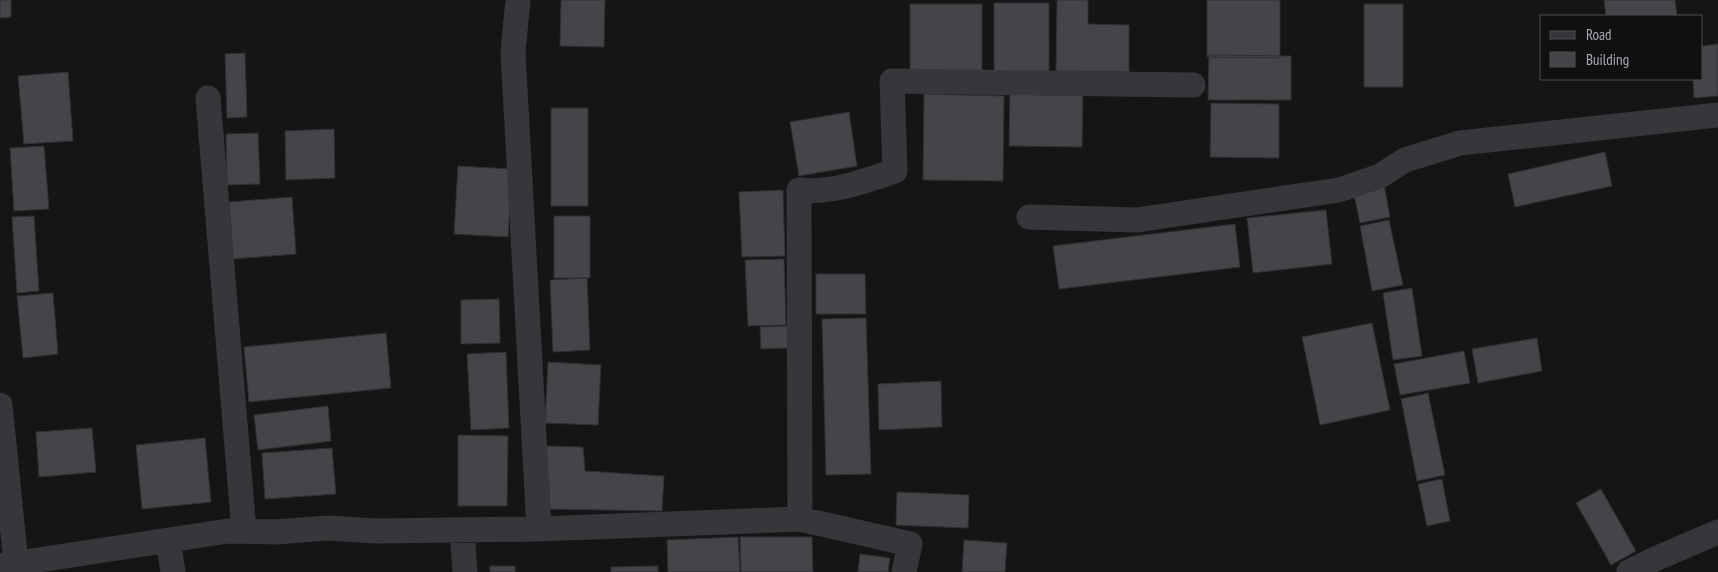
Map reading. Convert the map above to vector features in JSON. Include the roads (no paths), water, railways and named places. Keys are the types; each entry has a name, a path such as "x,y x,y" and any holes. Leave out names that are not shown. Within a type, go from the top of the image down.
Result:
{"street":[{"path":"518,0 513,52 539,529"},
{"path":"800,519 799,190 812,192 856,184 895,171 892,81 1193,85"},
{"path":"208,98 244,531"},
{"path":"1029,218 1137,220 1339,190 1380,176 1406,160 1460,143 1718,115"},
{"path":"0,405 8,565 228,531 275,532 328,528 376,531 539,529 800,519 910,544 904,572"},
{"path":"462,530 465,572"},
{"path":"1630,572 1718,532"},
{"path":"168,540 173,572"}]}
